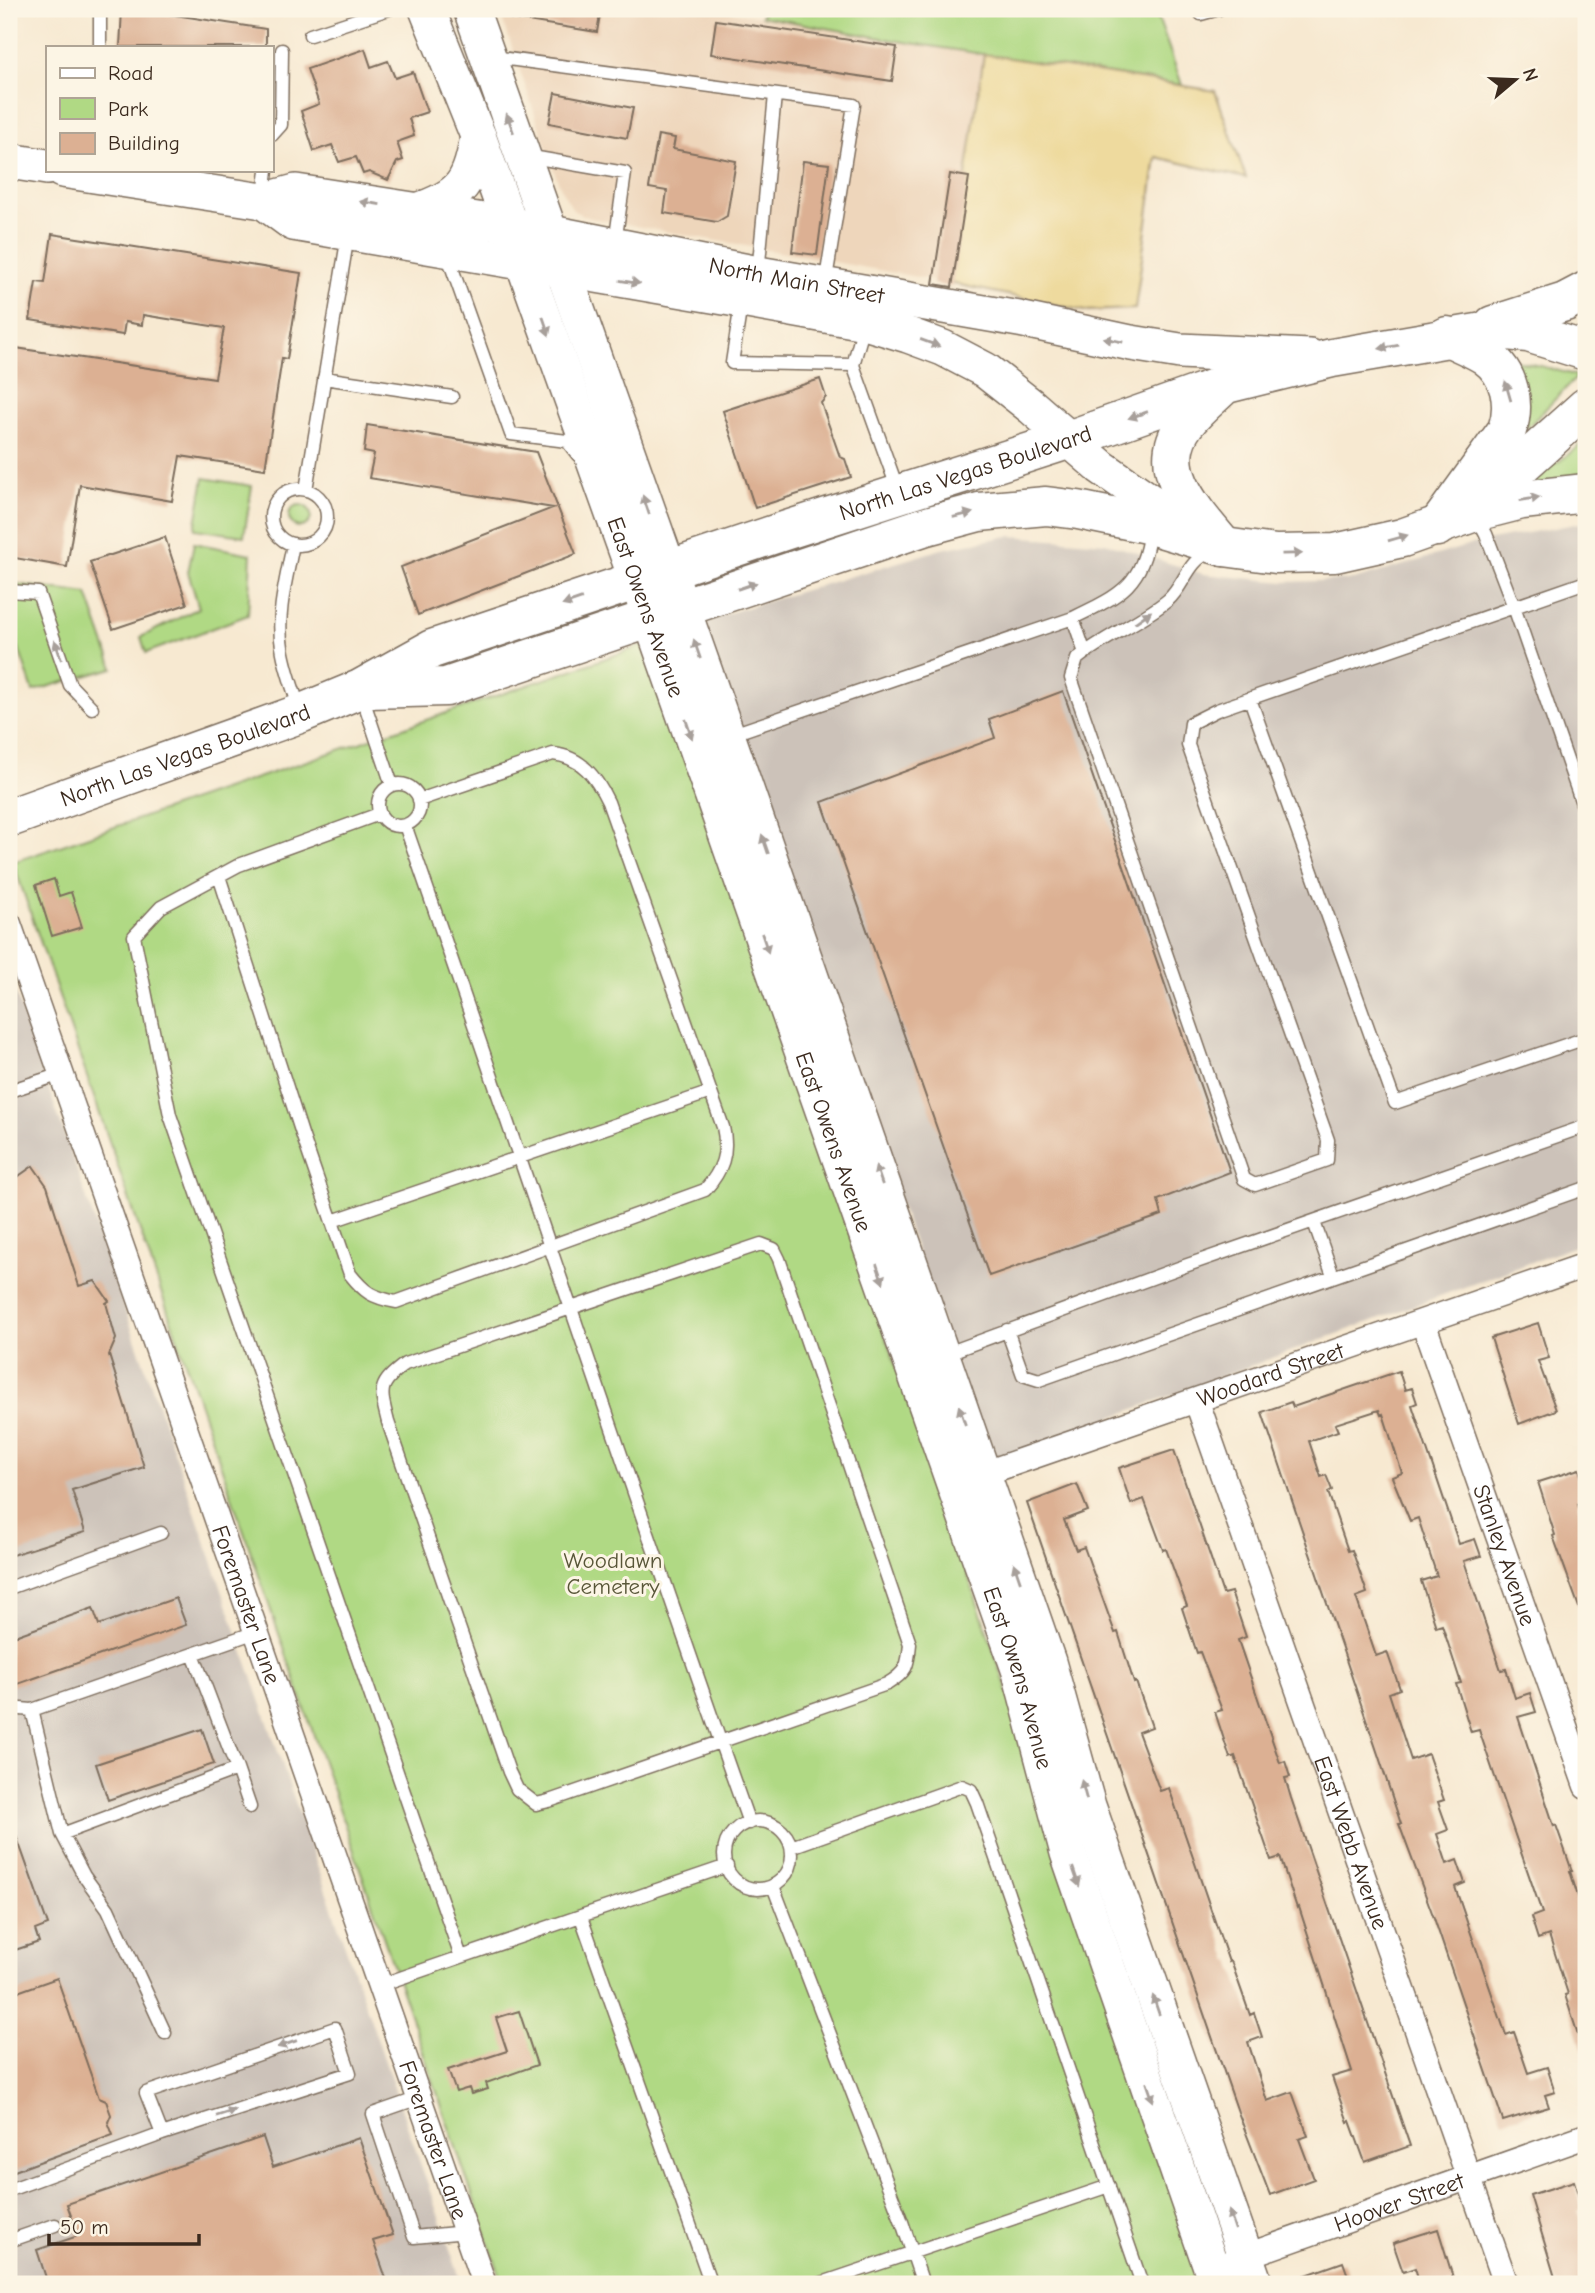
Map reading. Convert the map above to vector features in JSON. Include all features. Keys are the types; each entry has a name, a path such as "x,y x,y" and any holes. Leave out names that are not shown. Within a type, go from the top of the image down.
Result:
{"main road":[{"name":"East Owens Avenue","path":"426,9 478,136 603,490 653,575"},
{"name":"East Owens Avenue","path":"471,9 563,270 666,613 968,1479 1048,1662 1088,1806 1250,2270"},
{"path":"417,211 449,199 460,188 475,159 478,136"},
{"path":"10,162 46,167"},
{"name":"North Main Street","path":"84,172 265,186 510,225 615,246 864,322 943,348 985,370 1101,467 1224,547"},
{"name":"North Main Street","path":"265,186 293,223 445,247 563,270 750,287 825,285 1169,349 1221,354 1332,358"},
{"path":"1447,337 1545,308 1586,291"},
{"name":"North Las Vegas Boulevard","path":"9,818 302,713 360,689 432,649 1068,440 1226,384 1332,358 1495,330 1528,333 1586,351"},
{"path":"1437,527 1507,430 1512,415 1511,398 1503,375 1487,357 1447,337"},
{"path":"1224,547 1181,490 1173,462 1177,441 1186,423 1226,384"},
{"path":"1437,527 1518,468 1586,407"},
{"name":"North Las Vegas Boulevard","path":"360,689 446,687 923,527 979,512 1046,506 1151,525 1224,547 1276,554 1335,553 1437,527 1475,512 1522,500 1586,494"},
{"name":"East Owens Avenue","path":"666,613 727,735 941,1355 968,1479 1068,1853 1214,2276"}],"street":[{"name":"Foremaster Lane","path":"9,924 484,2284"},
{"name":"Woodard Street","path":"968,1479 1197,1402 1586,1265"},
{"name":"Stanley Avenue","path":"1423,1322 1586,1786"},
{"name":"East Webb Avenue","path":"1197,1402 1506,2284"},
{"name":"Hoover Street","path":"1214,2276 1250,2270 1469,2178 1586,2136"}],"lane":[{"path":"100,9 100,46"},
{"path":"310,35 389,9"},
{"path":"1199,9 1201,14 1219,9"},
{"path":"273,135 281,125 282,50"},
{"path":"486,56 854,105 825,285"},
{"path":"775,95 750,287 732,363 853,365"},
{"path":"9,124 10,162"},
{"path":"523,156 625,173 615,246"},
{"path":"306,490 349,232"},
{"path":"445,247 511,434 568,441 603,490"},
{"path":"864,322 853,365 900,494"},
{"path":"324,378 452,397"},
{"path":"306,490 321,500 326,508 326,527 315,541 307,545 293,544 275,532 271,515 274,506 287,492 306,490"},
{"path":"1475,512 1514,607 1586,816"},
{"path":"727,735 1073,618 1106,602 1134,579 1143,561 1151,525"},
{"path":"293,544 282,601 281,643 302,713"},
{"path":"1224,547 1203,555 1186,573 1170,598 1136,623 1077,659 1071,678 1244,1180 1255,1185 1327,1160 1328,1140 1188,745 1191,723 1217,710 1586,582"},
{"path":"9,591 38,593 70,685 92,708"},
{"path":"1073,618 1085,653"},
{"path":"360,689 392,785"},
{"path":"1250,699 1395,1104 1586,1038"},
{"path":"219,876 350,1274 365,1292 396,1302 705,1190 715,1178 727,1143 608,802 599,783 585,768 568,756 553,754 419,800"},
{"path":"392,785 405,785 416,793 419,800 418,814 405,825 388,824 379,814 378,800 381,793 392,785"},
{"path":"379,814 239,865 161,907 134,936 170,1115 461,1957"},
{"path":"405,825 748,1823"},
{"path":"9,1091 61,1074"},
{"path":"332,1221 711,1092"},
{"path":"941,1355 1179,1268 1586,1126"},
{"path":"1007,1330 1023,1376 1039,1380 1586,1188"},
{"path":"1314,1222 1333,1276"},
{"path":"761,1244 774,1248 779,1259 910,1644 908,1664 900,1676 887,1684 719,1741 536,1804 517,1788 509,1772 388,1422 382,1388 390,1376 405,1364 761,1244"},
{"path":"9,1588 160,1533"},
{"path":"9,1708 32,1710 256,1632"},
{"path":"193,1654 250,1807"},
{"path":"32,1710 62,1834 84,1876 108,1909 164,2033"},
{"path":"62,1834 237,1769"},
{"path":"791,1847 962,1786 971,1790 1142,2284"},
{"path":"748,1823 770,1824 779,1829 787,1837 791,1847 789,1870 783,1879 773,1886 762,1889 741,1884 732,1876 727,1866 726,1845 731,1835 748,1823"},
{"path":"380,1985 727,1866"},
{"path":"773,1886 923,2284"},
{"path":"581,1917 711,2284"},
{"path":"9,2190 162,2134 350,2073 335,2028 146,2093 162,2134"},
{"path":"419,2098 373,2114 414,2237 466,2232"},
{"path":"819,2284 1109,2186"},
{"path":"9,2241 55,2225"}],"shaded area":[{"path":"499,9 713,9 984,54 950,283 591,218 574,211 556,176"},
{"path":"1586,522 1586,1242 991,1462 696,623 942,549 1009,536 1106,543 1203,574 1284,582 1354,580 1480,542"},
{"path":"9,974 462,2284 9,2284"}],"green space":[{"path":"765,9 1155,9 1182,85 898,41 761,16"},
{"path":"1510,360 1578,376 1522,433"},
{"path":"1586,440 1586,484 1531,487 1534,472 1560,461"},
{"path":"204,478 252,486 244,536 195,529"},
{"path":"296,505 304,505 311,512 311,520 304,527 296,527 289,520 289,512"},
{"path":"194,543 251,554 248,615 146,653 141,637 199,608 188,572"},
{"path":"9,583 87,594 113,668 33,691 9,619"},
{"name":"Woodlawn Cemetery","path":"647,644 1212,2284 503,2284 13,862"}],"sand":[{"path":"984,54 1215,91 1246,178 1156,157 1135,309 1085,311 950,283"}],"building":[{"path":"122,9 266,29 266,46 120,46"},
{"path":"508,9 601,9 597,32 508,18"},
{"path":"716,20 897,47 892,81 711,54"},
{"path":"365,49 371,67 388,61 395,78 413,72 427,112 409,118 414,136 397,142 403,160 397,162 388,180 369,172 363,174 356,157 339,162 332,145 314,151 301,111 319,104 307,69"},
{"path":"555,93 633,108 627,138 549,123"},
{"path":"658,135 675,138 673,149 736,161 727,216 717,222 664,213 667,191 649,188"},
{"path":"803,161 829,164 817,255 792,252"},
{"path":"950,174 969,177 952,287 933,284"},
{"path":"52,234 301,273 287,359 282,358 265,469 180,456 172,501 80,485 67,567 9,557 9,347 215,378 224,328 143,315 142,325 125,322 123,335 30,320 36,282 45,283"},
{"path":"820,379 826,397 821,403 840,457 845,459 851,477 755,508 723,411"},
{"path":"367,425 536,452 576,554 418,615 401,567 553,508 369,478 374,454 364,452"},
{"path":"165,537 187,604 113,629 90,562"},
{"path":"1063,691 1230,1172 1158,1200 1162,1215 989,1276 822,802 995,738 989,719"},
{"path":"54,879 59,896 71,892 82,927 52,936 36,885"},
{"path":"33,1166 47,1186 79,1286 95,1281 109,1301 106,1303 116,1339 109,1355 144,1467 72,1490 85,1532 9,1556 9,1183"},
{"path":"1538,1323 1549,1358 1538,1361 1556,1410 1519,1424 1491,1338"},
{"path":"1399,1371 1405,1390 1412,1388 1417,1403 1412,1405 1459,1544 1475,1539 1481,1556 1464,1561 1501,1670 1506,1669 1515,1698 1530,1693 1536,1712 1518,1717 1572,1871 1586,1922 1586,2050 1583,2050 1549,1935 1538,1939 1531,1917 1542,1913 1479,1730 1471,1732 1456,1684 1461,1683 1442,1625 1436,1627 1421,1581 1437,1576 1418,1518 1410,1521 1392,1477 1402,1473 1383,1414 1381,1415 1379,1410 1335,1424 1338,1431 1309,1441 1321,1477 1326,1475 1332,1490 1328,1492 1348,1551 1352,1550 1367,1593 1356,1597 1376,1656 1387,1652 1400,1689 1389,1693 1411,1760 1428,1754 1444,1800 1438,1802 1448,1830 1437,1834 1447,1864 1457,1860 1465,1883 1455,1887 1506,2035 1514,2032 1528,2073 1547,2067 1555,2092 1545,2095 1549,2107 1503,2121 1399,1824 1381,1763 1262,1412 1291,1402 1293,1407"},
{"path":"1174,1450 1223,1594 1231,1592 1246,1637 1238,1640 1280,1763 1285,1761 1290,1777 1285,1778 1291,1798 1410,2146 1365,2162 1332,2077 1352,2071 1299,1907 1297,1908 1280,1857 1271,1860 1235,1756 1230,1758 1215,1712 1222,1710 1200,1652 1197,1653 1182,1608 1187,1606 1166,1549 1163,1550 1144,1499 1131,1504 1119,1468"},
{"path":"1579,1469 1586,1491 1586,1501 1578,1504 1586,1531 1586,1621 1553,1536 1555,1535 1538,1482"},
{"path":"1077,1484 1088,1511 1064,1520 1076,1550 1084,1547 1115,1633 1118,1632 1134,1683 1136,1682 1152,1727 1138,1732 1160,1791 1169,1788 1229,1962 1231,1961 1250,2015 1254,2013 1262,2037 1248,2042 1267,2101 1292,2092 1308,2136 1299,2139 1314,2179 1270,2195 1238,2112 1027,1503"},
{"path":"176,1598 186,1625 9,1687 9,1638 93,1608 99,1625"},
{"path":"202,1729 214,1764 108,1800 96,1764"},
{"path":"9,1821 48,1925 35,1930 39,1942 9,1952"},
{"path":"57,1978 99,2098 106,2101 111,2115 108,2122 113,2135 9,2173 9,1995"},
{"path":"519,2011 537,2065 486,2083 488,2089 471,2094 469,2088 456,2092 448,2070 507,2051 496,2018"},
{"path":"263,2137 273,2167 359,2138 393,2235 373,2241 388,2284 48,2284 37,2250 78,2236 67,2204"},
{"path":"1574,2181 1583,2210 1578,2212 1586,2237 1586,2284 1557,2284 1530,2195"},
{"path":"1438,2229 1455,2284 1420,2284 1415,2268 1403,2272 1393,2243"},
{"path":"1343,2262 1351,2284 1286,2282"}]}
